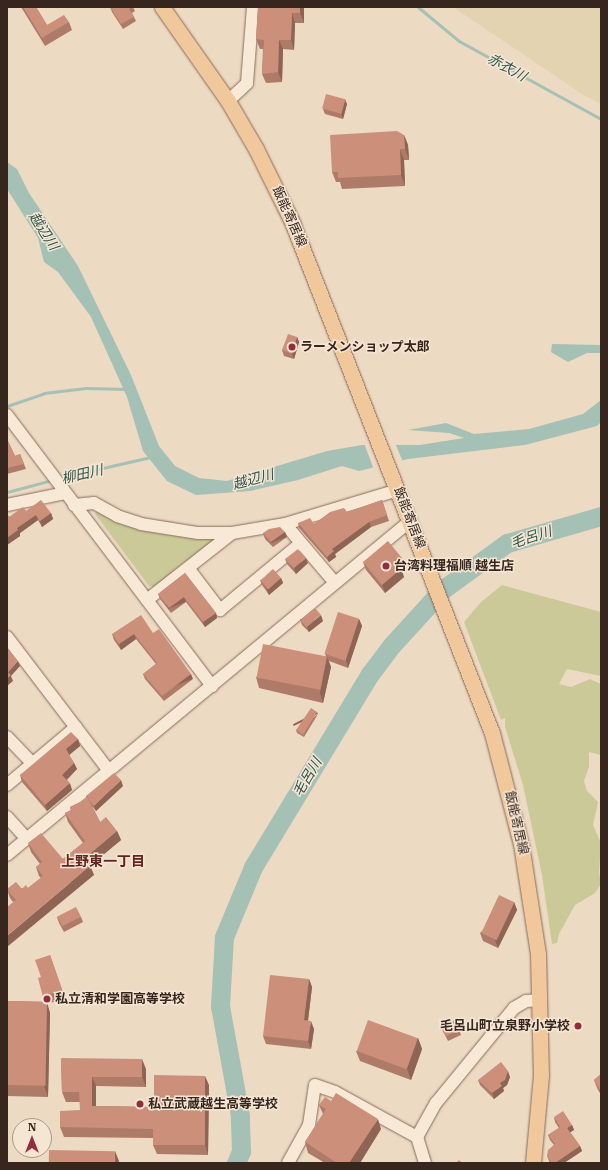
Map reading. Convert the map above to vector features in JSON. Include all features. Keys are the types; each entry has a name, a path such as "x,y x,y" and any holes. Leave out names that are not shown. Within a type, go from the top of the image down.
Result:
{"main road":[{"name":"飯能寄居線","path":"162,7 228,101 286,207 487,719 510,795 530,890 541,1000 541,1075 533,1163"}],"street":[{"path":"228,101 247,83 253,7"},
{"path":"7,416 212,686"},
{"path":"74,505 94,503 117,516 141,524 198,533 232,533 285,524 396,485"},
{"path":"7,505 64,491"},
{"path":"7,855 410,521"},
{"path":"285,524 335,583"},
{"path":"147,600 232,533"},
{"path":"188,568 220,610 301,543"},
{"path":"7,637 109,771"},
{"path":"7,785 76,727"},
{"path":"7,737 33,764"},
{"path":"7,818 27,839"},
{"path":"417,1138 436,1103 498,1024 514,1008 526,1001 541,1000"},
{"path":"288,1163 309,1125 315,1085 335,1092 417,1138 425,1163"}],"shaded area":[{"path":"453,7 601,7 601,104 585,96"},
{"path":"97,511 135,528 187,538 212,537 214,541 154,587 149,586 95,514"},
{"path":"502,585 601,612 601,676 567,669 559,684 571,687 590,679 601,684 601,755 589,752 589,767 584,781 587,791 598,802 593,825 601,843 599,872 601,884 595,893 575,905 559,934 557,943 552,944 542,875 523,785 505,727 505,718 501,720 464,622 481,602"}],"water":[{"name":"越辺川","path":"7,162 17,169 29,193 78,266 131,375 159,446 175,466 199,478 227,481 327,451 362,445 420,445 464,438 449,433 408,430 446,423 474,434 529,429 583,414 601,400 601,422 597,426 525,445 408,459 359,471 342,466 298,480 250,491 196,495 167,481 143,451 127,397 91,317 58,272 44,262 38,238 7,189"},
{"path":"552,344 601,345 601,353 587,353 568,362 551,352"}],"pier":[{"path":"364,443 395,443 403,462 374,470"}],"building":[{"path":"23,7 36,7 47,25 64,15 69,22 42,38"},
{"path":"110,7 133,7 129,9 134,17 121,24"},
{"path":"258,7 300,7 300,13 292,13 291,40 279,40 278,72 262,74 264,40 256,39"},
{"path":"326,94 345,99 341,114 322,108"},
{"path":"397,131 404,135 405,149 400,149 401,175 338,178 338,172 332,172 330,135"},
{"path":"288,334 297,337 292,354 282,350"},
{"path":"7,439 15,456 20,454 24,464 7,468"},
{"path":"41,500 51,513 40,521 36,515 17,528 18,530 7,538 7,514 9,517 23,507 26,511"},
{"path":"382,500 387,515 369,522 332,549 334,551 327,557 298,523 310,518 314,524 330,512 344,508 347,512"},
{"path":"280,527 285,532 271,542 263,533 269,529"},
{"path":"388,541 402,558 396,563 401,569 382,585 363,562"},
{"path":"298,549 306,558 294,568 285,559"},
{"path":"273,569 281,578 268,589 260,580"},
{"path":"185,573 216,613 203,622 184,597 169,608 158,594"},
{"path":"315,608 321,615 307,627 301,620"},
{"path":"338,612 359,619 345,661 324,654"},
{"path":"141,615 153,633 159,629 191,674 162,696 143,674 157,663 134,634 119,644 112,634"},
{"path":"263,644 327,656 320,690 257,677"},
{"path":"7,648 18,661 8,672 11,675 7,679"},
{"path":"311,708 317,712 303,735 296,730"},
{"path":"71,732 78,739 66,749 74,763 62,775 70,783 45,805 20,775"},
{"path":"114,773 121,780 94,806 86,796"},
{"path":"88,798 100,822 106,817 117,831 84,859 90,866 7,936 7,907 16,900 7,889 16,882 22,889 26,885 28,888 43,876 36,867 42,862 28,843 41,833 63,859 85,841 65,813 71,810 70,807"},
{"path":"499,895 514,902 497,940 481,933"},
{"path":"76,907 81,917 62,926 57,917"},
{"path":"50,955 62,990 43,997 38,978 41,977 35,960"},
{"path":"270,975 309,979 304,1020 311,1021 308,1041 263,1036"},
{"path":"7,1001 47,1002 46,1086 7,1085"},
{"path":"368,1020 418,1038 407,1069 357,1051"},
{"path":"454,1020 459,1030 446,1037 441,1027"},
{"path":"61,1058 142,1059 142,1077 92,1077 92,1106 154,1107 154,1075 205,1076 205,1145 153,1145 153,1129 60,1127 60,1111 80,1110 79,1092 62,1092"},
{"path":"501,1062 508,1071 505,1080 500,1083 502,1086 492,1093 478,1080"},
{"path":"601,1074 601,1089 600,1090 594,1080"},
{"path":"336,1093 378,1119 349,1163 337,1163 305,1142 326,1109 319,1105 325,1097 331,1101"},
{"path":"563,1111 572,1125 567,1128 580,1146 555,1163 552,1163 547,1156 548,1150 555,1144 548,1135 560,1127 554,1117"},
{"path":"52,1150 115,1151 115,1163 49,1163 49,1158 52,1158"}],"waterway":[{"name":"赤衣川","path":"418,7 459,41 601,119"},
{"path":"7,406 44,393 86,388 127,389"},
{"name":"柳田川","path":"59,478 151,457"},
{"name":"柳田川","path":"7,492 52,480"},
{"name":"毛呂川","path":"236,1163 241,1151 240,1116 220,1006 224,937 253,867 370,674 392,645 442,590 507,543 601,516"}],"place":[{"name":"ラーメンショップ太郎","path":"292,347"},
{"name":"台湾料理福順 越生店","path":"386,566"},
{"name":"私立清和学園高等学校","path":"47,999"},
{"name":"毛呂山町立泉野小学校","path":"578,1026"},
{"name":"私立武蔵越生高等学校","path":"140,1104"}],"district":[{"name":"上野東一丁目","path":"103,861"}]}
